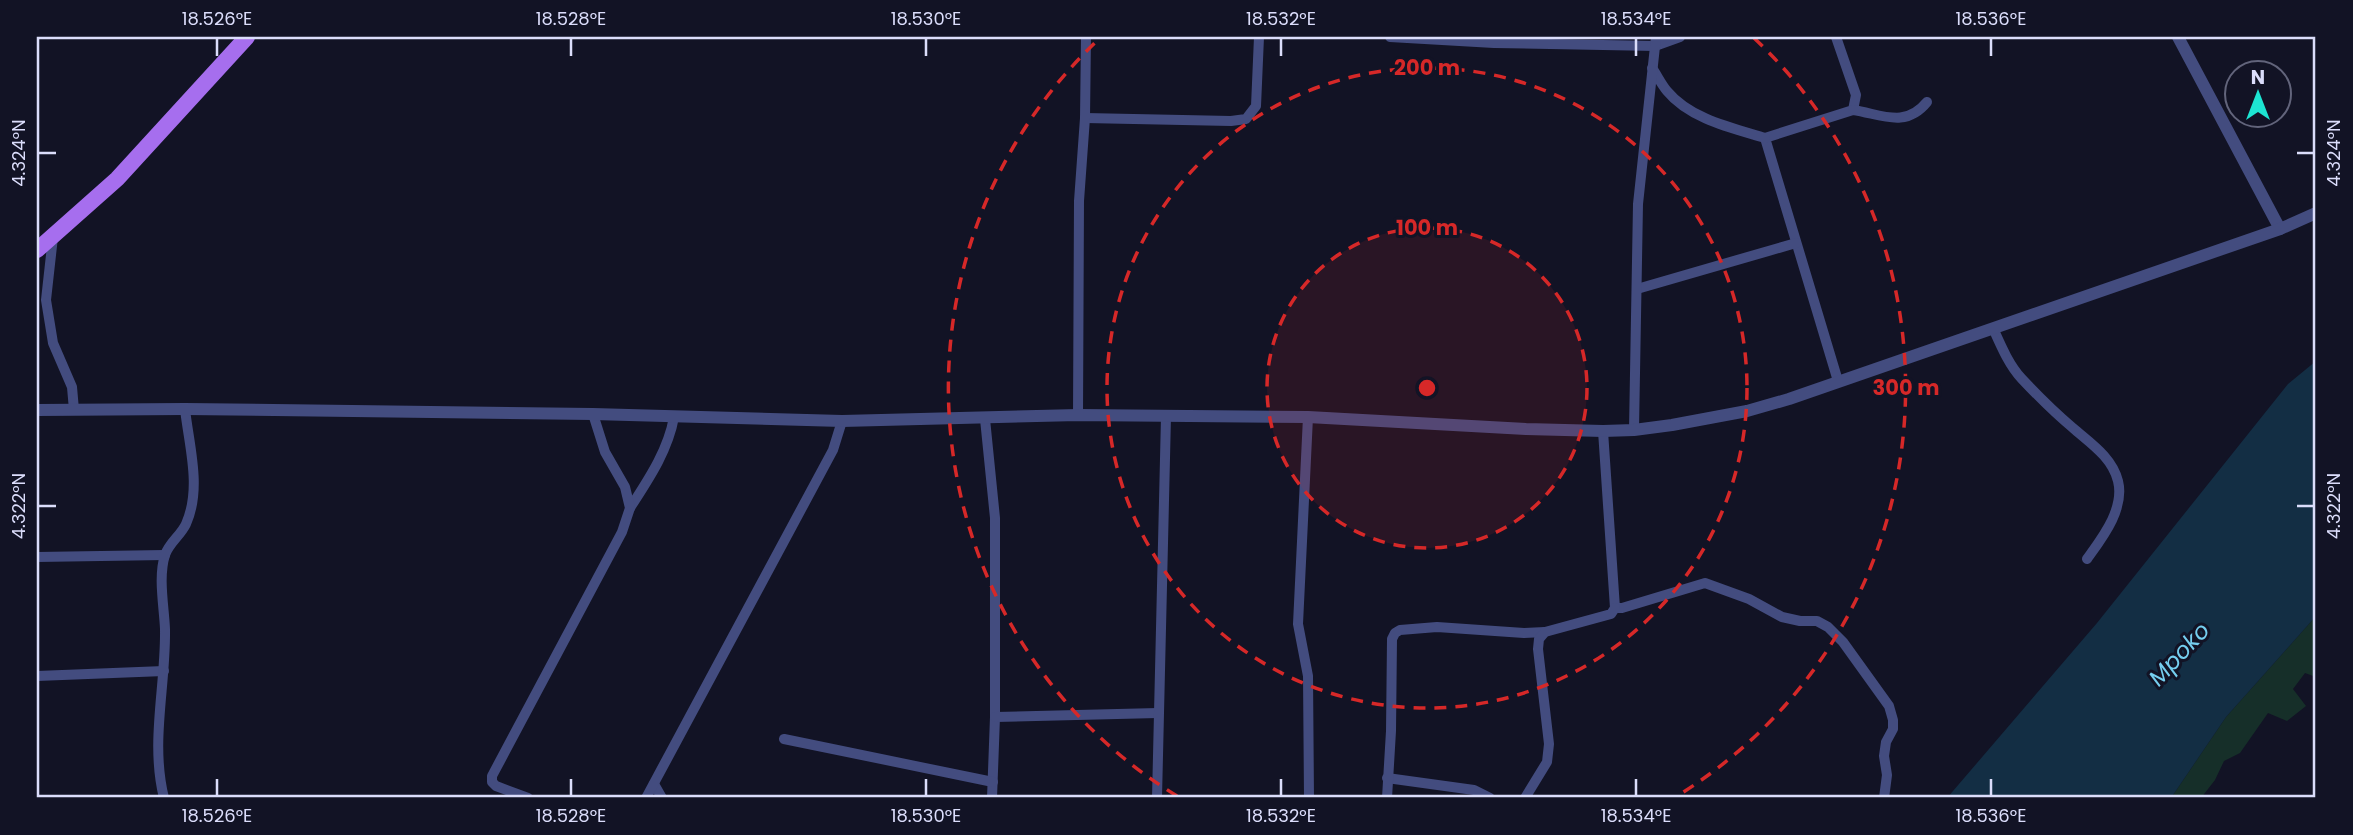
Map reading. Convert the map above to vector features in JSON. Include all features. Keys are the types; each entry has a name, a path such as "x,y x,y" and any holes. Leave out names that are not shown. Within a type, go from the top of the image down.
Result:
{"main road":[{"path":"37,250 117,179 247,37"}],"street":[{"path":"1079,415 1079,201 1085,118 1086,37"},
{"path":"1085,118 1246,119 1255,106 1259,37"},
{"path":"1390,37 1494,43 1655,41 1680,37"},
{"path":"1836,37 1856,96 1853,110"},
{"path":"2178,37 2280,229"},
{"path":"1634,430 1638,204 1655,41"},
{"path":"1652,68 1667,92 1701,116 1765,138 1853,110 1889,119 1902,118 1919,112 1927,102"},
{"path":"1765,138 1838,381"},
{"path":"37,410 593,414 842,421 1079,415 1308,417 1500,428 1634,430 1747,411 2280,229 2316,213"},
{"path":"53,236 46,300 53,343 72,387 74,410"},
{"path":"1637,289 1796,243"},
{"path":"1993,328 2004,354 2020,377 2072,428 2098,447 2118,481 2118,499 2108,530 2087,559"},
{"path":"164,798 159,779 156,742 164,671 163,575 165,555 185,527 192,507 194,477 185,409"},
{"path":"593,414 605,452 625,487 630,508"},
{"path":"1157,798 1166,416"},
{"path":"528,798 496,786 492,782 492,776 622,532 630,508 665,449 674,417"},
{"path":"1308,417 1298,624 1308,676 1309,798"},
{"path":"985,419 995,518 995,717 992,798"},
{"path":"646,798 833,450 842,421"},
{"path":"1387,798 1392,639 1395,633 1400,630 1437,626 1545,632 1611,614 1615,608 1603,431"},
{"path":"37,557 165,555"},
{"path":"1615,608 1705,583 1749,599 1782,617 1817,621 1828,627 1843,642 1889,706 1894,720 1894,729 1886,742 1884,756 1887,775 1884,798"},
{"path":"1525,798 1547,762 1549,744 1538,649 1539,639 1545,632"},
{"path":"37,676 164,671"},
{"path":"995,717 1158,713"},
{"path":"784,739 993,782"},
{"path":"1387,778 1474,790 1490,798"},
{"path":"654,785 662,798"}],"green space":[{"path":"2316,616 2316,677 2305,673 2293,689 2306,706 2287,721 2268,713 2240,753 2224,761 2215,780 2201,798 2171,798 2226,717"}],"water":[{"name":"Mpoko","path":"2316,361 2316,616 2226,717 2171,798 1947,798 2097,623 2288,384"}]}
